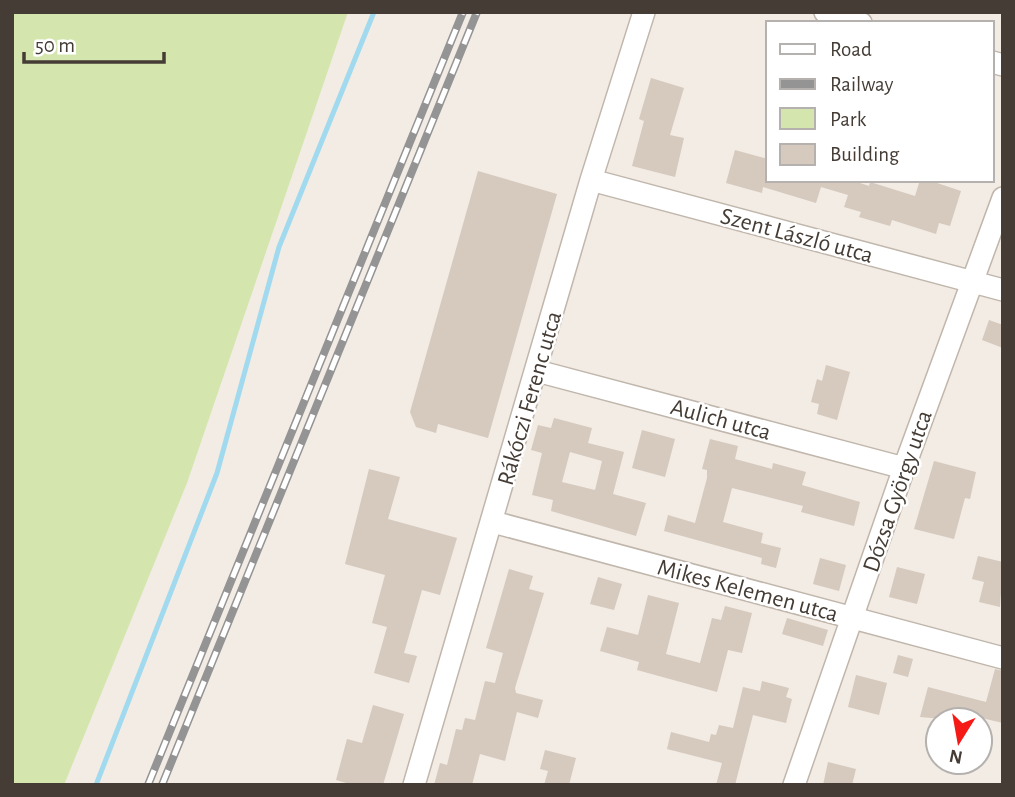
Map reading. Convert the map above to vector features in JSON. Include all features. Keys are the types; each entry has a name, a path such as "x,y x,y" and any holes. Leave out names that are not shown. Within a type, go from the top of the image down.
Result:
{"street":[{"name":"Rákóczi Ferenc utca","path":"414,785 591,180 644,12"},
{"path":"825,12 854,21"},
{"name":"Szent László utca","path":"591,180 1003,290"},
{"name":"Dózsa György utca","path":"794,785 904,468 1003,198"},
{"name":"Aulich utca","path":"537,371 904,468"},
{"name":"Mikes Kelemen utca","path":"493,522 1003,658"}],"green space":[{"path":"12,12 348,12 187,483 64,785 12,785"}],"building":[{"path":"651,78 684,88 670,135 684,138 675,177 632,166 644,121 639,119"},
{"path":"735,150 766,158 766,182 857,182 869,186 870,182 915,196 919,182 934,182 961,191 950,226 939,223 936,234 892,220 890,226 859,217 861,212 844,207 848,195 821,187 816,203 763,187 762,193 726,183"},
{"path":"478,171 557,194 488,438 438,424 436,433 416,427 410,412"},
{"path":"989,320 1003,325 1003,348 982,340"},
{"path":"826,365 850,372 837,420 817,414 819,404 811,402 817,379 822,381"},
{"path":"554,418 592,428 588,443 624,452 613,494 646,503 636,536 551,511 553,500 532,495 542,453 531,450 538,425 551,428","holes":["570,452 602,461 595,490 562,482"]},
{"path":"642,430 675,439 665,477 632,468"},
{"path":"710,439 738,446 735,459 772,469 773,463 806,472 802,485 860,502 854,526 801,512 803,506 732,488 723,522 763,533 761,543 781,548 776,568 761,564 762,558 664,531 668,515 695,523 707,478 707,470 702,469"},
{"path":"934,461 976,472 970,499 965,498 954,539 914,529"},
{"path":"369,469 400,477 388,519 457,538 440,595 422,590 404,653 417,656 409,683 374,673 387,627 372,623 385,575 345,564"},
{"path":"978,556 1003,562 1000,607 979,602 984,582 972,579"},
{"path":"820,558 846,565 839,591 813,584"},
{"path":"897,567 925,574 917,604 889,597"},
{"path":"509,569 533,576 529,589 544,593 515,688 516,693 543,700 538,718 517,712 505,761 480,754 472,785 434,785 440,763 447,765 456,729 462,730 465,718 475,720 485,681 495,683 503,653 486,648"},
{"path":"598,577 622,584 614,610 590,604"},
{"path":"648,595 679,603 666,654 700,663 712,618 721,620 725,606 752,613 742,653 728,650 717,692 637,670 639,662 600,651 607,627 638,635"},
{"path":"787,618 828,630 823,646 782,634"},
{"path":"898,655 913,659 908,677 893,673"},
{"path":"995,669 1003,671 1003,723 994,721 994,706 924,706 924,717 920,717 928,687 986,702"},
{"path":"856,675 887,683 879,715 848,707"},
{"path":"762,681 789,688 786,697 792,699 786,723 753,715 735,785 716,785 722,763 667,749 671,732 709,742 711,734 716,735 719,725 733,728 743,687 760,691"},
{"path":"373,705 404,714 383,785 353,785 336,780 347,739 362,743"},
{"path":"545,750 576,758 569,785 544,785 548,771 540,769"},
{"path":"828,762 856,769 852,785 823,785"}],"waterway":[{"path":"96,785 217,473 279,247 374,12"}],"railway":[{"path":"148,785 463,12"},
{"path":"162,785 477,12"}]}
